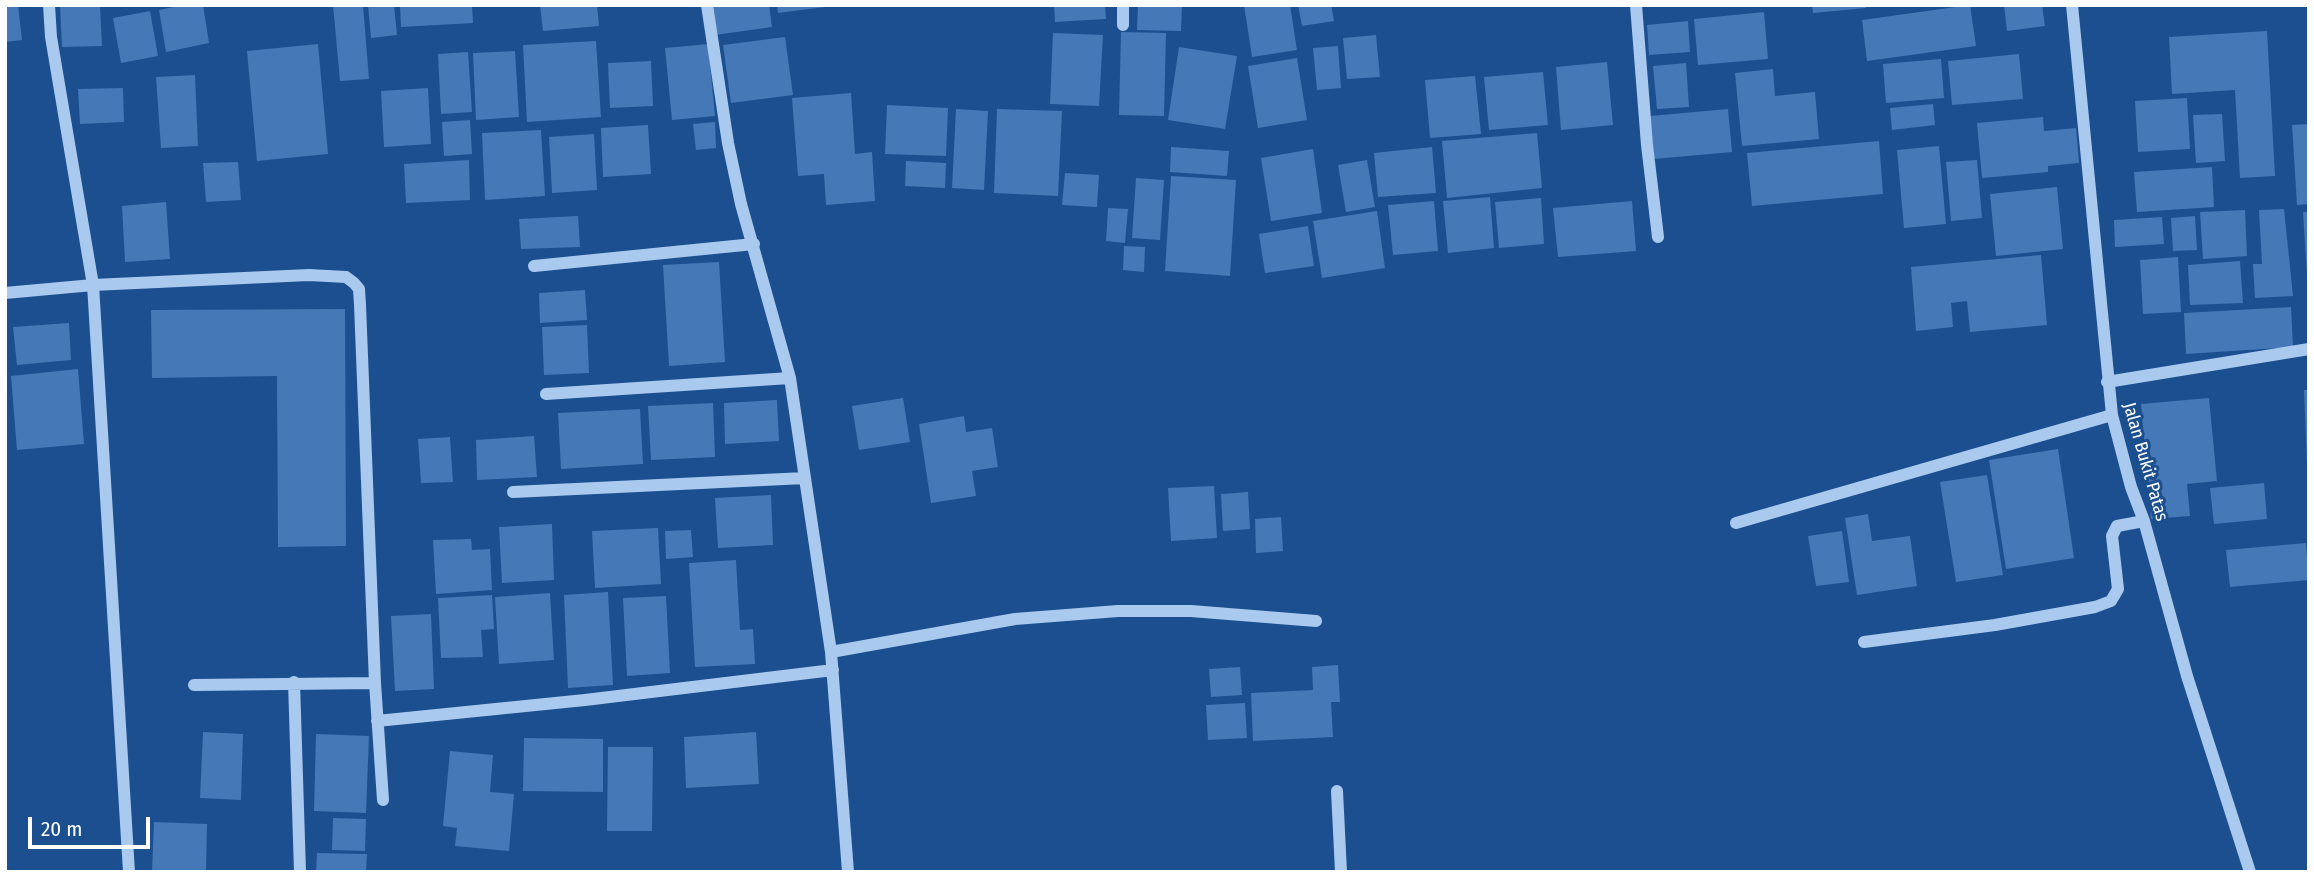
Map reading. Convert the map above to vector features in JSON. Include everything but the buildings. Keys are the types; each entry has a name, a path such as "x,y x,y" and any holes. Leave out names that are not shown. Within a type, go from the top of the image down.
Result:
{"street":[{"path":"50,5 51,37 93,285 129,872"},
{"path":"706,5 728,143 741,204 790,379 831,652 848,872"},
{"path":"1123,5 1123,25"},
{"path":"1636,5 1647,145 1658,237"},
{"name":"Jalan Bukit Patas","path":"2072,5 2112,415 2187,676 2250,872"},
{"path":"534,266 754,244"},
{"path":"5,293 93,285 309,275 346,276 355,282 359,289 360,305 374,683 383,800"},
{"path":"2107,382 2309,349"},
{"path":"546,394 790,379"},
{"path":"1736,523 2112,415"},
{"path":"513,492 805,478"},
{"path":"1864,642 1995,625 2111,601 2118,589 2112,536 2117,526 2144,521"},
{"path":"831,652 1015,619 1118,611 1191,611 1316,621"},
{"path":"377,721 585,700 832,670"},
{"path":"293,682 300,872"},
{"path":"194,685 374,683"},
{"path":"1337,791 1341,872"}]}
